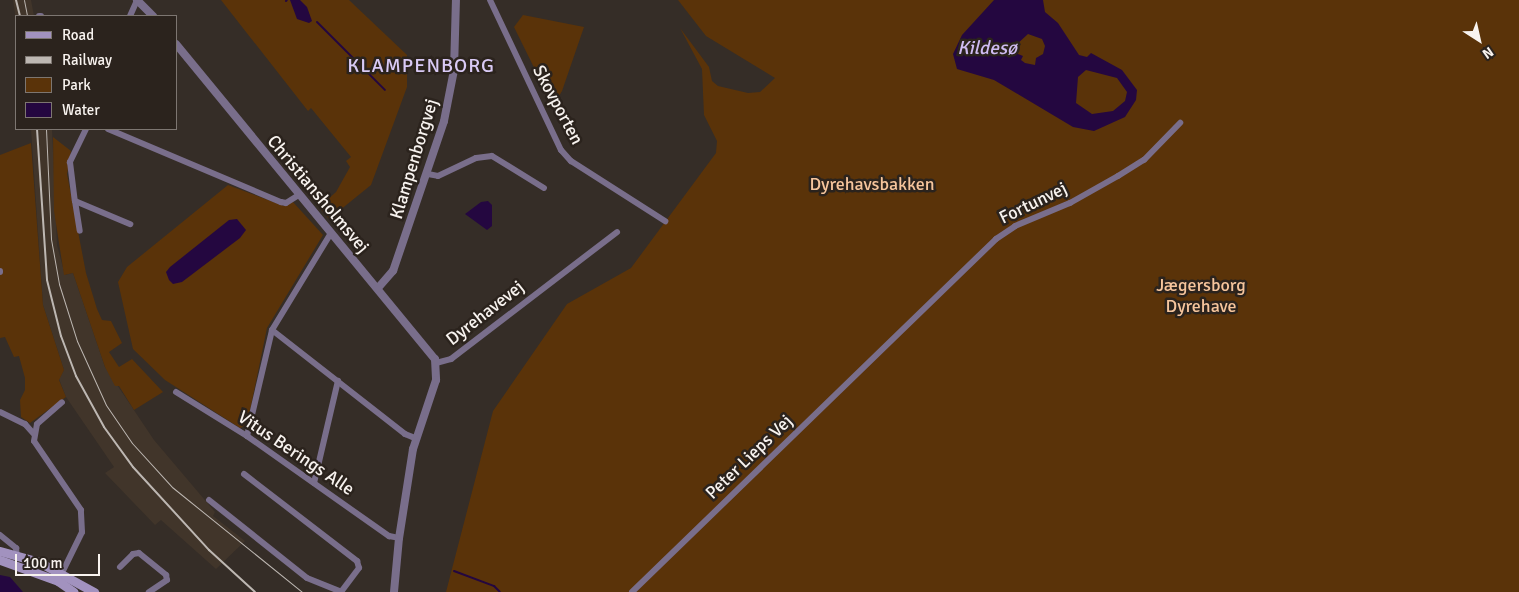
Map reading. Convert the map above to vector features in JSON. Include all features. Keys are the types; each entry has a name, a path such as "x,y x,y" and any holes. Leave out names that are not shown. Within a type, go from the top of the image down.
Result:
{"main road":[{"path":"0,550 17,560 94,592"},
{"path":"0,560 17,560"},
{"path":"60,577 74,592"}],"street":[{"path":"130,15 137,0 152,15"},
{"name":"Klampenborgvej","path":"378,288 393,271 428,174 450,96 456,0"},
{"name":"Skovporten","path":"490,0 561,150 571,161 665,221"},
{"name":"Christiansholmsvej","path":"178,46 299,195 429,348 436,363"},
{"name":"Fortunvej","path":"886,344 996,239 1015,226 1070,202 1144,160 1180,123"},
{"path":"80,230 70,162 86,130"},
{"path":"110,130 282,202 286,203 299,195"},
{"path":"428,174 438,176 476,158 492,156 544,188"},
{"path":"75,201 130,224"},
{"name":"Dyrehavevej","path":"394,592 399,538 415,438 436,380 436,363 451,359 617,232"},
{"path":"247,436 272,330 331,233"},
{"path":"272,330 405,434 415,438"},
{"name":"Peter Lieps Vej","path":"632,592 886,344"},
{"path":"314,483 338,381"},
{"name":"Vitus Berings Alle","path":"176,392 247,436 389,536 399,538"},
{"path":"34,434 42,416 62,402"},
{"path":"0,412 26,424 34,434 37,450 81,510 82,532 60,577"},
{"path":"209,500 306,578 341,592 359,568 357,561 244,474"},
{"path":"0,536 9,540 17,560"},
{"path":"120,567 139,553 166,575 167,580 149,592"}],"shaded area":[{"path":"13,0 31,0 34,15 15,15"},
{"path":"31,130 52,130 57,245 65,275 73,273 105,367 154,440 215,512 213,516 245,541 216,569 161,520 155,525 105,473 114,467 66,397 59,379 64,370 43,305"}],"green space":[{"path":"221,0 349,0 407,55 407,87 371,185 329,219 319,207 336,192 350,167 346,161 351,157 311,108 308,111"},
{"name":"Jægersborg Dyrehave","path":"678,0 1519,0 1519,592 446,592 493,411 567,304 631,268 716,153 717,141 704,115 702,69 680,28 709,67 712,81 718,86 748,93 760,92 775,78 706,36"},
{"path":"523,15 584,27 562,91 553,106 514,27"},
{"path":"53,137 71,151 67,174 86,273 97,309 102,320 111,321 122,343 109,352 119,367 132,359 163,392 134,410 119,386 115,386 105,367 73,273 64,275 54,211"},
{"path":"31,143 43,305 64,370 59,380 66,397 30,423 21,417 20,400 25,390 25,378 19,356 14,357 5,337 0,338 0,155"},
{"path":"228,185 284,206 293,202 323,235 267,328 247,425 240,428 165,380 133,349 118,282 127,267"}],"water":[{"path":"290,0 300,0 307,7 312,21 309,23 297,19"},
{"name":"Kildesø","path":"994,0 1043,0 1045,12 1058,23 1079,55 1087,57 1091,53 1122,70 1137,90 1136,100 1125,117 1094,131 1073,127 994,80 957,69 953,54 962,35","holes":["1028,34 1042,39 1045,46 1043,54 1036,58 1035,65 1021,60 1023,56 1018,54 1015,46","1086,70 1117,78 1127,92 1125,101 1113,111 1092,114 1076,103 1078,77"]},
{"path":"488,201 492,205 492,226 487,230 465,214 481,202"},
{"path":"237,219 246,230 240,238 182,282 173,284 169,280 166,272 170,267 229,220"},
{"path":"0,575 10,577 23,592 0,592"}],"waterway":[{"path":"317,22 385,90"},
{"path":"454,571 494,586 500,592"}],"tram line":[{"path":"24,0 27,15"},
{"path":"46,130 51,239 59,284 77,341 106,405 132,443 172,487 302,592"}],"railway":[{"path":"16,0 20,15"},
{"path":"37,130 47,280 61,336 76,376 104,427 133,467 209,550 255,592"}],"district":[{"name":"KLAMPENBORG","path":"421,65"}],"park label":[{"name":"Dyrehavsbakken","path":"872,184"}]}
